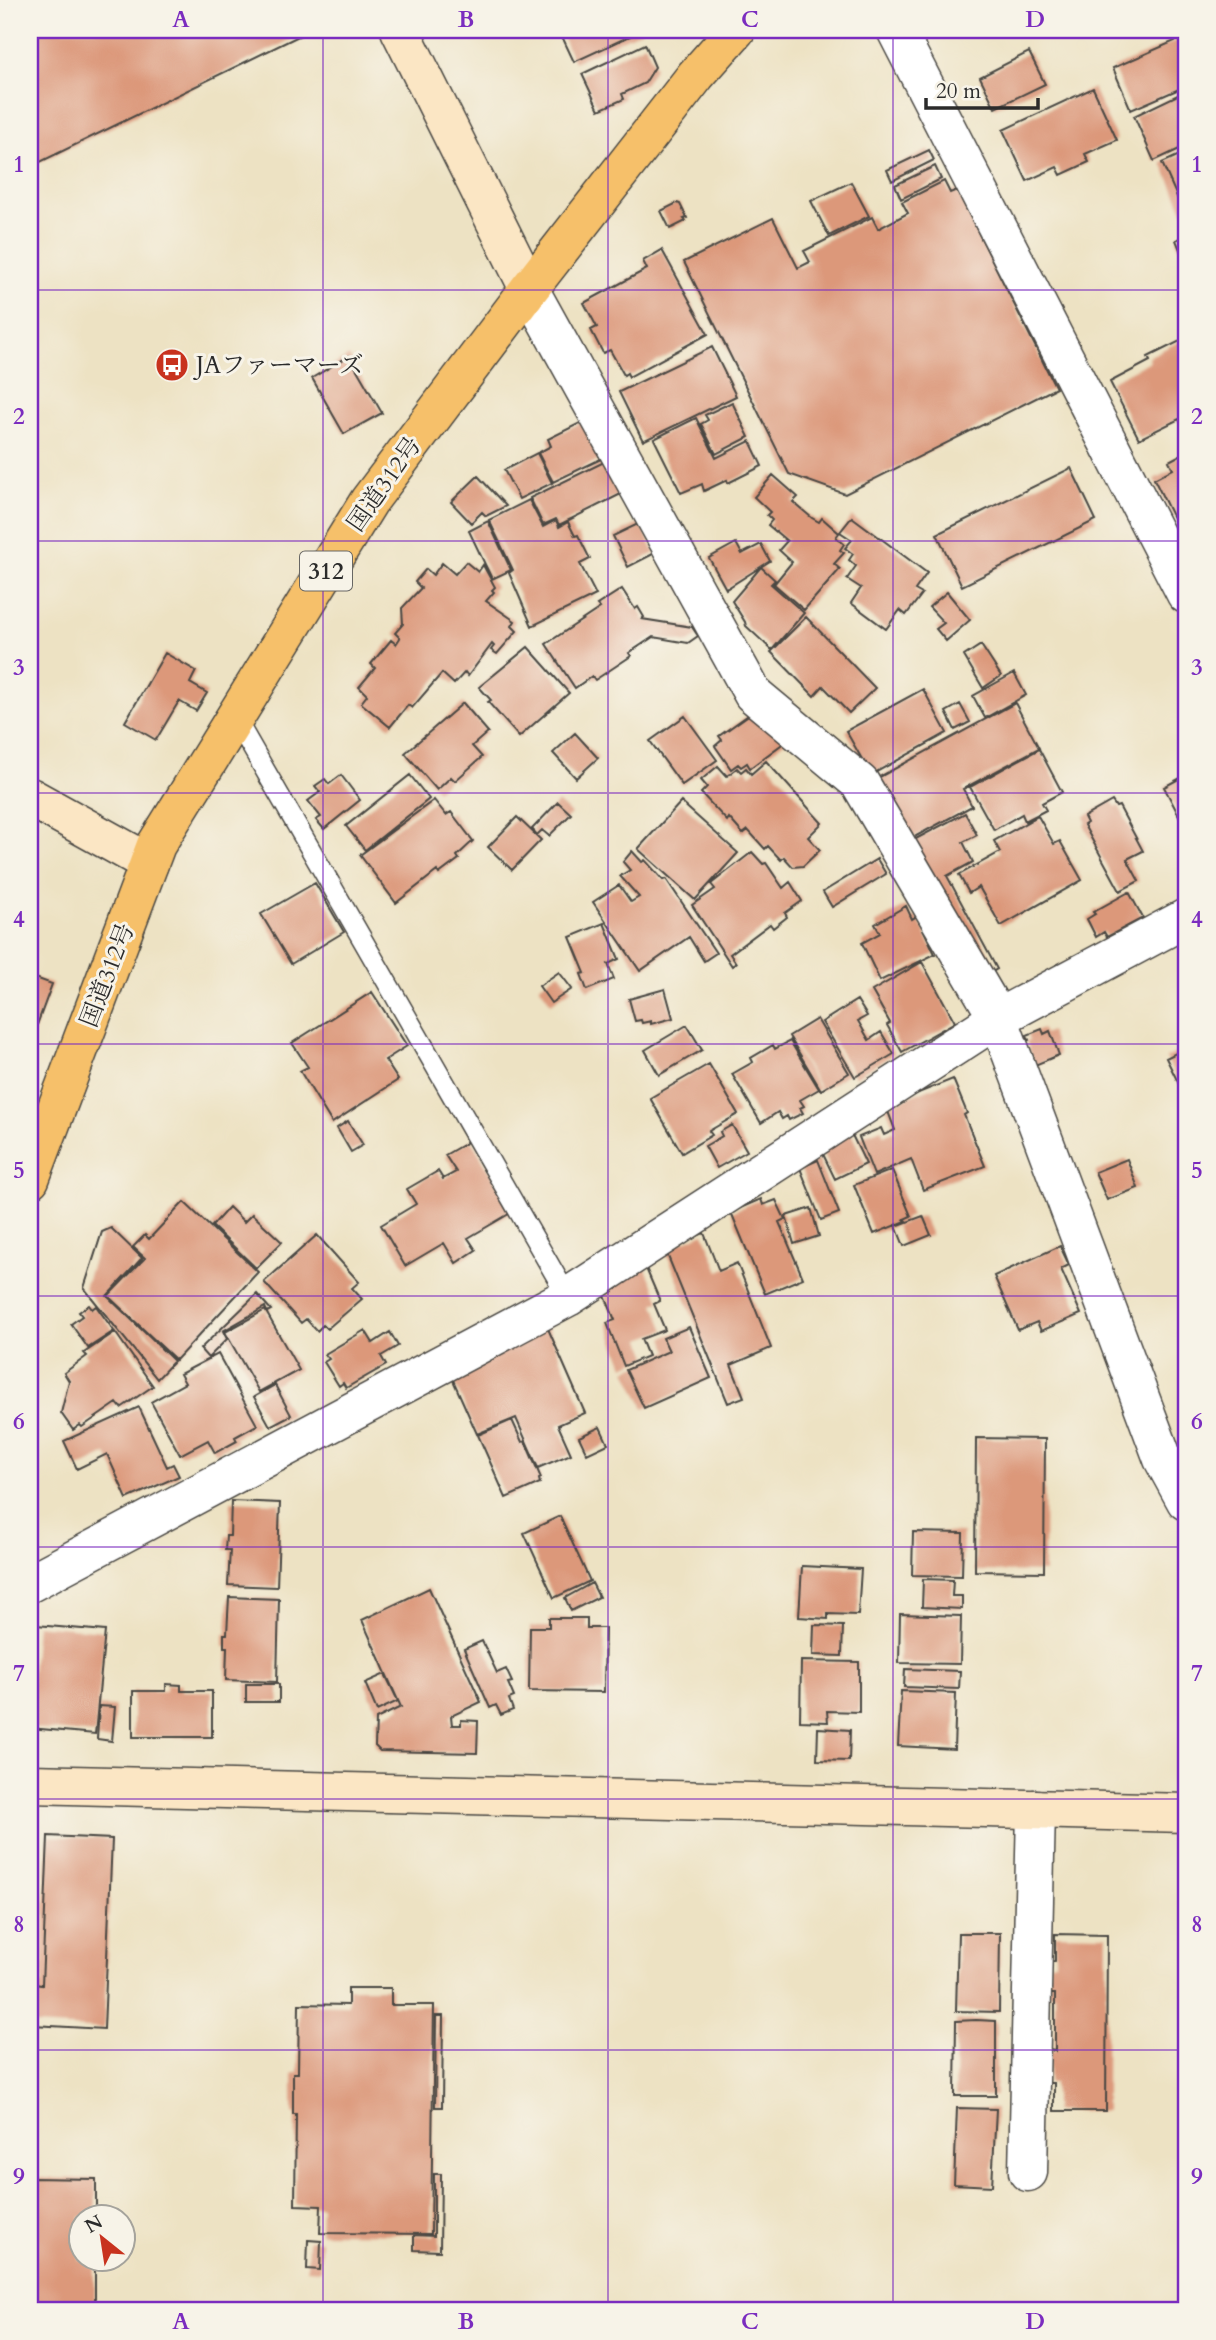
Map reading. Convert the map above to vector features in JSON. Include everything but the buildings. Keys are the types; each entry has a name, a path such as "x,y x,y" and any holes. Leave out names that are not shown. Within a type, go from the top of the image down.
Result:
{"highway":[{"name":"国道312号","path":"30,1179 156,845 369,501 529,289 696,75 736,30"}],"street":[{"path":"400,30 529,289 752,694 860,783 998,1018 1163,1459 1186,1501"},
{"path":"895,30 1186,594"},
{"path":"30,797 149,863"},
{"path":"30,1583 568,1297 998,1018 1186,918"},
{"path":"30,1784 1186,1813"},
{"path":"1028,2172 1036,1809"}],"lane":[{"path":"235,718 568,1297"}],"place":[{"name":"JAファーマーズ","path":"172,365"}]}
